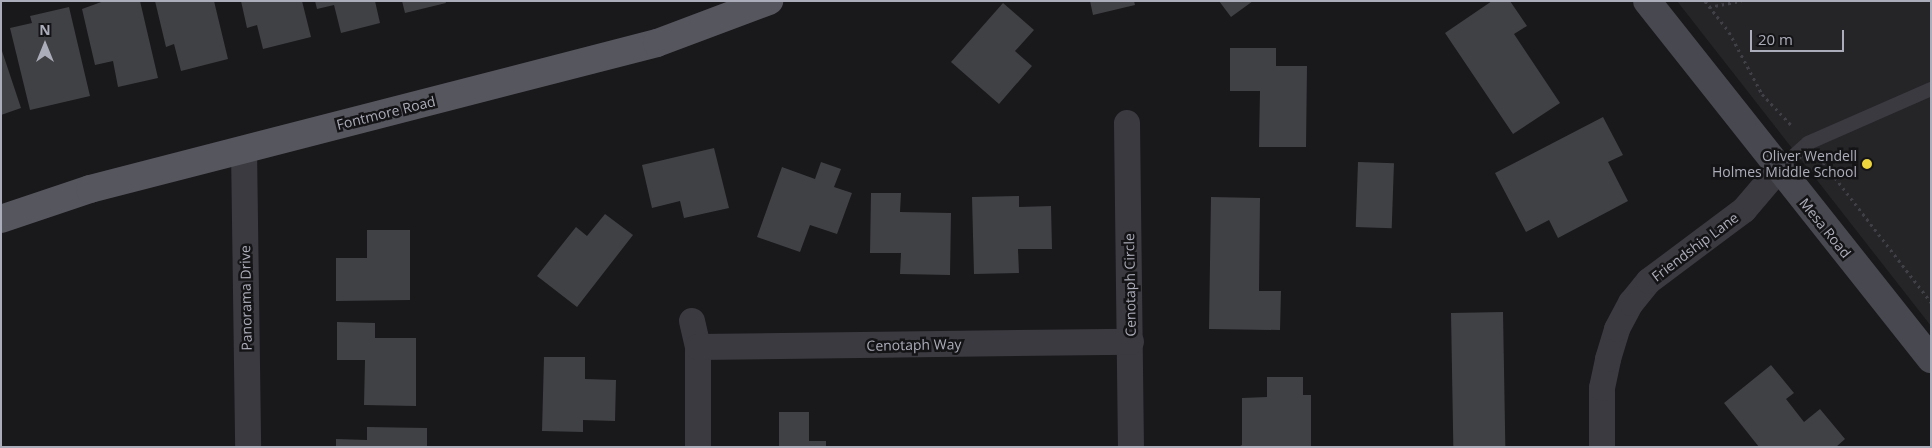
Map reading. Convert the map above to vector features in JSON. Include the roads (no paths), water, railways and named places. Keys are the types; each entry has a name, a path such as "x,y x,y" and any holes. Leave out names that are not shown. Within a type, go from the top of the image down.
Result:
{"main road":[{"name":"Fontmore Road","path":"1,219 90,190 657,43 769,1"},
{"name":"Mesa Road","path":"1647,1 1778,170 1931,359"}],"street":[{"name":"Cenotaph Circle","path":"1127,124 1131,447"},
{"name":"Panorama Drive","path":"244,149 248,447"},
{"name":"Friendship Lane","path":"1602,447 1605,374 1617,329 1631,303 1649,281 1744,210 1778,170"},
{"path":"692,321 698,347 698,447"},
{"name":"Cenotaph Way","path":"698,347 1131,342"}],"lane":[{"path":"1778,170 1808,143 1931,89"}],"place":[{"name":"Oliver Wendell Holmes Middle School","path":"1867,164"}]}
